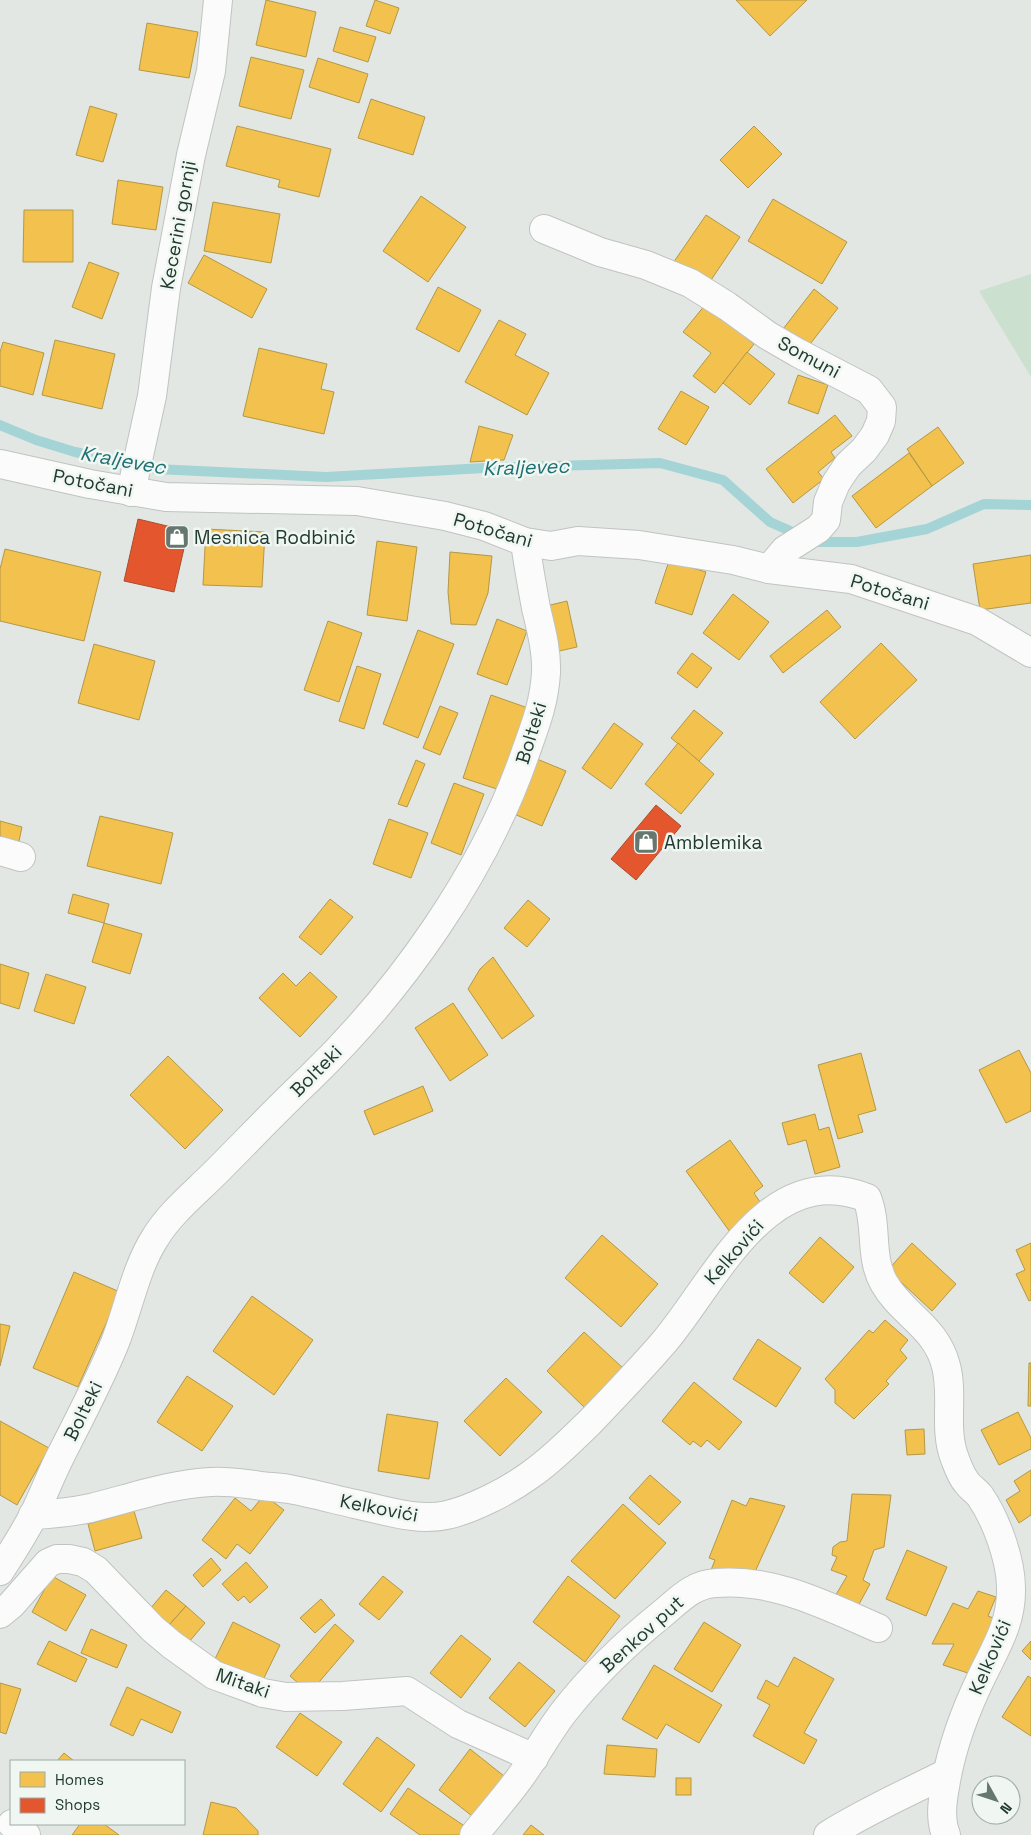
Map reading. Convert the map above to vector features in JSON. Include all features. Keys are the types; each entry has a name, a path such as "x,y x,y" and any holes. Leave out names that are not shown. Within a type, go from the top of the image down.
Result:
{"street":[{"name":"Kecerini gornji","path":"135,473 152,396 172,251 191,155 211,71 218,0"},
{"name":"Somuni","path":"544,229 600,252 646,265 690,283 727,306 767,335 869,390 882,407 881,421 875,435 864,450 848,465 836,484 828,502 826,520 818,529 785,550 770,569"},
{"name":"Potočani","path":"0,464 135,473 166,497 357,501 445,516 484,526 525,542 551,546 578,540 639,545 733,560 770,569 851,579 977,621 1031,653"},
{"name":"Bolteki","path":"0,1571 33,1515 110,1354 124,1322 144,1260 154,1239 180,1207 322,1065 371,1012 440,921 463,886 480,855 519,772 540,713 544,690 546,669 543,637 529,574 525,542"},
{"name":"Kelkovići","path":"33,1515 64,1513 180,1486 207,1482 230,1482 288,1489 420,1517 446,1516 468,1508 504,1491 530,1475 578,1434 667,1339 719,1266 738,1242 763,1217 783,1203 801,1195 839,1190 856,1194 866,1198 871,1208 877,1264 883,1281 894,1297 930,1332 941,1350 947,1366 952,1453 958,1470 966,1482 979,1495 989,1511 1008,1561 1011,1588 1009,1618 970,1702 954,1744 943,1800 942,1824 946,1835"},
{"name":"Mitaki","path":"0,1614 11,1605 48,1563 57,1559 83,1562 102,1576 153,1629 214,1675 263,1693 286,1697 342,1696 407,1691 458,1724 534,1758"},
{"name":"Benkov put","path":"474,1835 518,1781 564,1712 607,1665 653,1621 699,1585 731,1582 787,1590 878,1628"},
{"path":"828,1835 848,1822 947,1773"},
{"path":"14,1825 26,1835"}],"green space":[{"path":"1031,274 1031,377 979,291"}],"building: Homes":[{"path":"266,0 316,12 306,57 256,45"},
{"path":"375,0 399,8 390,34 366,26"},
{"path":"736,0 807,0 770,36"},
{"path":"147,23 198,32 189,78 139,70"},
{"path":"340,27 376,37 368,62 333,51"},
{"path":"251,57 304,70 291,119 239,106"},
{"path":"318,58 368,74 359,103 309,87"},
{"path":"371,99 425,117 413,155 358,138"},
{"path":"90,106 117,114 103,162 76,155"},
{"path":"237,126 331,149 319,197 278,187 280,180 226,166"},
{"path":"754,126 782,154 748,188 720,160"},
{"path":"118,180 163,187 156,230 112,224"},
{"path":"421,196 466,227 428,282 383,251"},
{"path":"773,199 847,242 822,284 748,241"},
{"path":"213,202 280,214 271,263 204,251"},
{"path":"24,210 73,210 73,262 23,262"},
{"path":"706,215 740,237 707,286 673,263"},
{"path":"204,255 267,289 252,318 188,283"},
{"path":"89,262 119,273 102,319 72,307"},
{"path":"438,287 481,310 459,352 416,329"},
{"path":"814,289 838,308 807,348 783,329"},
{"path":"705,305 754,344 715,393 693,376 711,353 683,332"},
{"path":"499,320 526,334 515,355 549,373 527,415 465,382"},
{"path":"55,340 115,354 102,409 42,395"},
{"path":"3,342 44,353 33,395 0,386 0,352"},
{"path":"259,348 327,364 321,389 334,392 324,434 243,416"},
{"path":"747,352 775,374 750,405 723,383"},
{"path":"798,375 828,385 818,414 788,403"},
{"path":"681,391 709,407 686,445 658,429"},
{"path":"835,415 852,436 831,452 835,458 818,472 824,479 793,503 766,469"},
{"path":"479,426 513,435 504,460 470,462"},
{"path":"938,427 964,463 932,486 907,449"},
{"path":"909,453 932,486 876,528 852,496"},
{"path":"206,529 265,532 262,587 203,585"},
{"path":"377,541 417,547 407,621 367,615"},
{"path":"5,549 101,572 84,641 0,621 0,569"},
{"path":"450,552 492,556 488,593 476,625 451,624 448,592"},
{"path":"1031,555 1031,603 980,610 973,564"},
{"path":"669,561 706,572 692,615 655,603"},
{"path":"733,594 769,622 739,660 703,633"},
{"path":"567,601 577,647 555,652 546,606"},
{"path":"827,610 841,627 783,673 770,656"},
{"path":"497,619 527,631 507,685 477,674"},
{"path":"328,621 362,633 339,702 304,690"},
{"path":"418,630 454,644 418,738 383,724"},
{"path":"881,643 917,680 855,739 820,702"},
{"path":"94,644 155,661 139,720 78,703"},
{"path":"692,653 712,668 697,688 677,673"},
{"path":"357,666 381,674 364,729 339,721"},
{"path":"491,695 528,708 500,790 463,778"},
{"path":"440,706 458,713 440,755 423,748"},
{"path":"694,710 723,733 699,761 671,738"},
{"path":"614,723 643,744 611,789 582,768"},
{"path":"678,743 714,774 681,814 645,784"},
{"path":"537,759 566,771 542,826 514,814"},
{"path":"416,760 425,764 407,807 398,804"},
{"path":"454,783 484,794 461,855 431,843"},
{"path":"100,816 173,833 161,884 87,866"},
{"path":"389,819 428,833 411,878 373,864"},
{"path":"0,821 22,827 18,846 0,841"},
{"path":"73,894 109,904 104,923 68,913"},
{"path":"330,899 353,917 321,955 299,937"},
{"path":"528,900 550,919 527,947 504,928"},
{"path":"104,923 142,934 130,974 92,962"},
{"path":"493,957 534,1016 502,1039 468,989 480,969"},
{"path":"0,964 29,973 19,1009 0,1003"},
{"path":"310,972 337,997 300,1037 259,998 283,973 296,986"},
{"path":"46,974 86,987 74,1024 34,1011"},
{"path":"453,1003 488,1055 450,1081 415,1028"},
{"path":"1019,1050 1031,1073 1031,1111 1006,1123 979,1070"},
{"path":"861,1053 876,1110 858,1115 863,1132 838,1139 818,1065"},
{"path":"168,1056 223,1110 185,1149 130,1095"},
{"path":"423,1086 433,1111 374,1135 364,1111"},
{"path":"815,1114 819,1130 829,1127 840,1167 815,1174 806,1140 788,1145 782,1123"},
{"path":"730,1140 763,1186 754,1193 764,1208 730,1232 686,1171"},
{"path":"602,1235 658,1284 621,1327 565,1278"},
{"path":"820,1237 854,1267 823,1303 789,1273"},
{"path":"912,1243 956,1284 932,1311 888,1270"},
{"path":"1031,1243 1031,1300 1029,1301 1016,1274 1025,1270 1016,1250"},
{"path":"74,1272 120,1292 78,1387 33,1368"},
{"path":"252,1296 313,1340 274,1395 213,1351"},
{"path":"885,1320 908,1340 900,1350 907,1358 886,1381 889,1384 854,1419 835,1403 835,1390 825,1379 869,1330 873,1333"},
{"path":"0,1324 10,1326 0,1366"},
{"path":"584,1332 624,1369 586,1409 547,1371"},
{"path":"758,1339 801,1368 776,1407 733,1379"},
{"path":"1029,1363 1031,1363 1031,1406 1028,1406"},
{"path":"187,1376 233,1406 202,1451 157,1422"},
{"path":"506,1378 542,1412 500,1456 464,1421"},
{"path":"694,1382 742,1422 719,1450 707,1440 701,1447 693,1441 690,1445 662,1421"},
{"path":"1018,1412 1031,1438 1031,1449 999,1465 981,1430"},
{"path":"387,1414 438,1422 429,1479 378,1471"},
{"path":"0,1421 49,1448 17,1505 0,1495"},
{"path":"924,1429 925,1454 907,1455 905,1430"},
{"path":"1031,1470 1031,1515 1019,1523 1006,1500 1020,1491 1014,1481"},
{"path":"650,1475 681,1502 659,1525 629,1498"},
{"path":"852,1494 891,1495 884,1547 874,1550 863,1580 870,1584 858,1606 834,1598 847,1576 831,1570 837,1557 832,1555 833,1547 840,1542 847,1541"},
{"path":"264,1495 284,1510 250,1554 237,1544 226,1559 202,1540 235,1498 251,1511"},
{"path":"750,1498 785,1506 754,1574 711,1570 715,1560 709,1558 732,1500 746,1506"},
{"path":"623,1504 666,1543 615,1599 571,1561"},
{"path":"134,1511 142,1538 95,1551 88,1524"},
{"path":"907,1550 947,1567 926,1616 886,1599"},
{"path":"211,1558 221,1570 203,1587 193,1575"},
{"path":"246,1562 268,1587 250,1603 244,1596 238,1601 222,1584"},
{"path":"52,1576 86,1595 66,1631 32,1612"},
{"path":"383,1576 403,1592 379,1620 359,1604"},
{"path":"568,1576 620,1616 585,1662 533,1622"},
{"path":"166,1590 186,1606 163,1632 144,1616"},
{"path":"978,1591 996,1597 988,1616 1001,1621 971,1674 943,1665 954,1644 932,1644 953,1603 968,1609"},
{"path":"321,1599 335,1615 315,1633 300,1618"},
{"path":"186,1606 205,1623 183,1649 163,1632"},
{"path":"233,1622 280,1645 261,1684 214,1661"},
{"path":"704,1622 741,1645 712,1692 674,1669"},
{"path":"335,1624 354,1641 314,1688 305,1689 290,1676"},
{"path":"91,1629 127,1645 117,1668 81,1653"},
{"path":"461,1635 491,1659 461,1698 430,1673"},
{"path":"49,1641 87,1659 76,1682 37,1664"},
{"path":"1031,1641 1031,1660 1022,1651"},
{"path":"794,1657 834,1679 804,1733 817,1740 804,1764 753,1736 770,1705 757,1698 766,1680 778,1687"},
{"path":"519,1662 555,1691 525,1727 489,1698"},
{"path":"654,1665 722,1705 699,1743 666,1724 657,1739 622,1719"},
{"path":"1028,1676 1031,1678 1031,1736 1002,1717"},
{"path":"0,1683 21,1689 6,1734 0,1732"},
{"path":"127,1687 181,1712 172,1733 141,1719 133,1736 110,1725"},
{"path":"300,1713 342,1742 317,1776 276,1747"},
{"path":"377,1737 415,1765 381,1812 343,1784"},
{"path":"607,1745 657,1749 655,1777 604,1774"},
{"path":"470,1749 504,1776 472,1816 439,1790"},
{"path":"64,1753 73,1760 58,1760"},
{"path":"676,1778 691,1778 691,1795 676,1795"},
{"path":"408,1788 466,1827 460,1835 420,1835 390,1814"},
{"path":"211,1802 236,1808 258,1831 258,1835 203,1835"},
{"path":"79,1825 105,1825 119,1835 72,1835"},
{"path":"531,1825 544,1835 523,1835"}],"building: Shops":[{"path":"138,519 188,531 174,592 124,581"},
{"name":"Amblemika","path":"656,805 681,826 636,880 611,859"}],"waterway":[{"name":"Kraljevec","path":"0,425 36,440 75,452 156,469 326,477 484,468 660,463 723,480 770,522 815,542 857,542 927,529 984,504 1031,505"}],"place":[{"name":"Mesnica Rodbinić","path":"177,537"},
{"name":"Amblemika","path":"646,842"}]}
